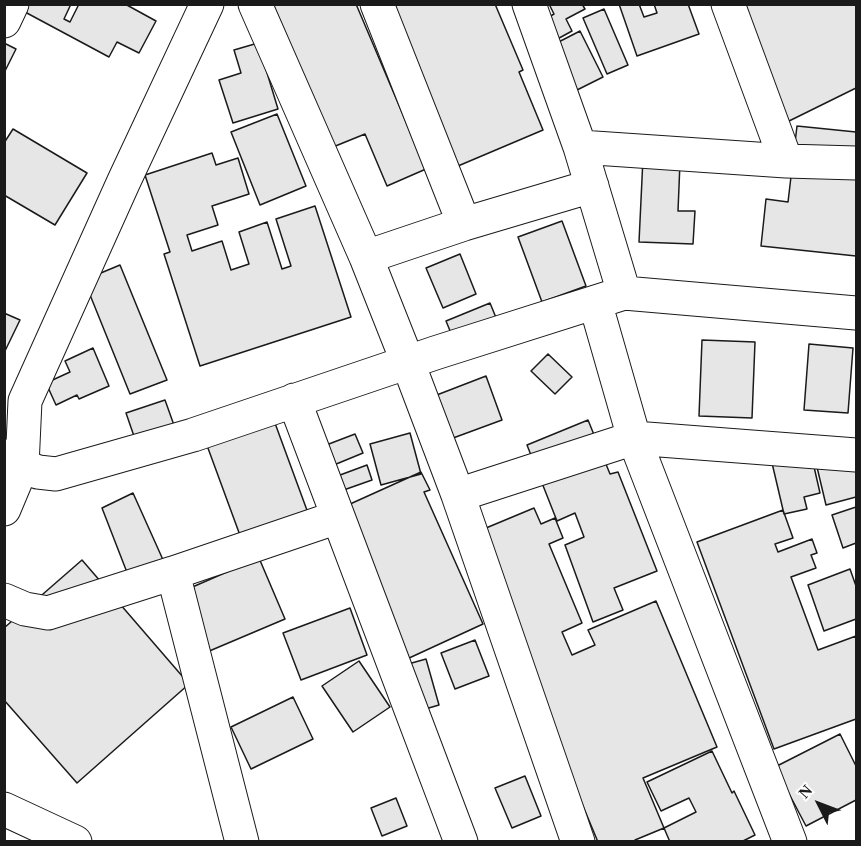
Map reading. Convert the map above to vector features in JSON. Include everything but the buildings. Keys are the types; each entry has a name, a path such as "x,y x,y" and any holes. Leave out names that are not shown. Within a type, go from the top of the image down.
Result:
{"street":[{"path":"4,21 12,4"},
{"path":"4,509 25,401 207,4"},
{"path":"255,4 366,257 408,363 458,495 578,842"},
{"path":"377,4 464,224"},
{"path":"529,4 592,186 634,438 790,842"},
{"path":"728,4 786,161"},
{"path":"580,147 786,161 856,163"},
{"path":"366,257 464,224 592,186"},
{"path":"13,461 38,472 56,474 193,435 610,298 856,313"},
{"path":"294,400 461,842"},
{"path":"458,495 634,438 856,455"},
{"path":"4,600 25,609 48,613 338,517"},
{"path":"173,573 242,842"},
{"path":"4,809 75,842"}]}
